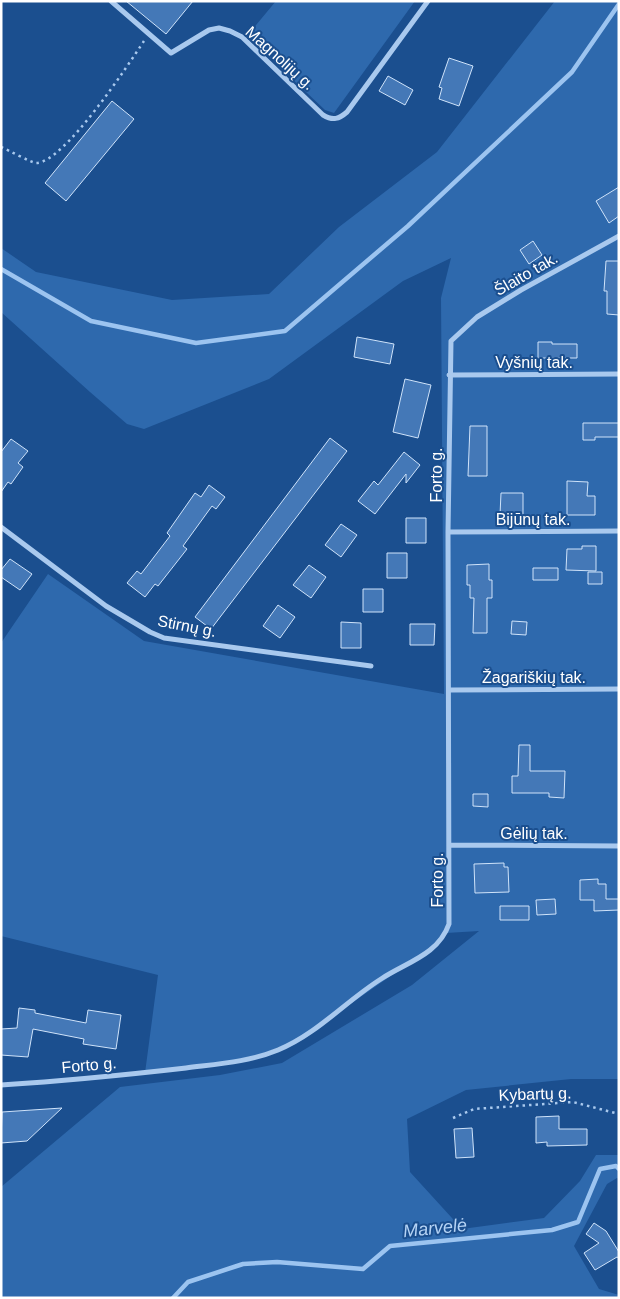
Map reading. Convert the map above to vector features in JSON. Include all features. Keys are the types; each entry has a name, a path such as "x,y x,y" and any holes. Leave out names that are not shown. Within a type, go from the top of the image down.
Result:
{"street":[{"name":"Magnolijų g.","path":"111,1 171,53 209,30 220,28 242,37 323,115 333,119 340,118 347,112 428,1"},
{"name":"Šlaito tak.","path":"450,341 484,312 619,236"},
{"name":"Forto g.","path":"1,1085 145,1073 249,1060 278,1050 300,1039 381,978 433,949 441,941 449,924 450,690 448,532 450,341"},
{"name":"Vyšnių tak.","path":"449,376 619,374"},
{"name":"Stirnų g.","path":"1,528 106,606 150,632 164,638 370,666"},
{"name":"Bijūnų tak.","path":"448,532 619,531"},
{"name":"Žagariškių tak.","path":"450,690 619,689"},
{"name":"Gėlių tak.","path":"450,845 619,846"}],"path":[{"path":"1,147 36,163 48,159 88,119 105,98 149,34"},
{"name":"Kybartų g.","path":"453,1118 474,1109 573,1102 619,1114"}],"shaded area":[{"path":"276,1 415,1 334,113 325,110 247,36"},
{"path":"555,1 619,1 619,1079 571,1079 466,1090 407,1119 410,1172 462,1229 544,1218 580,1181 596,1155 619,1155 619,1179 617,1178 607,1184 574,1246 599,1289 619,1295 619,1298 1,1298 1,1187 120,1087 220,1075 282,1063 412,985 479,931 446,933 441,941 300,1039 249,1059 145,1073 158,975 1,936 1,643 48,574 144,641 444,694 441,298 451,258 403,281 269,379 144,429 127,424 1,312 1,248 36,272 172,300 269,294 339,227 437,152"}],"building":[{"path":"126,1 193,1 166,34"},
{"path":"449,58 473,66 459,106 439,99 442,88 439,87"},
{"path":"388,76 413,90 405,105 379,91"},
{"path":"112,101 134,119 66,201 45,183"},
{"path":"619,187 619,216 609,223 596,201"},
{"path":"533,241 542,255 529,264 520,250"},
{"path":"606,261 619,261 619,315 607,314 607,291 604,291"},
{"path":"357,337 394,344 390,364 354,357"},
{"path":"538,342 577,344 577,358 538,358"},
{"path":"405,379 431,385 418,438 393,432"},
{"path":"583,423 619,423 619,437 595,437 595,440 583,440"},
{"path":"470,426 487,426 487,476 468,476"},
{"path":"330,438 347,451 211,629 195,617"},
{"path":"11,439 28,451 18,463 23,467 11,484 8,482 1,492 1,452"},
{"path":"404,452 420,465 406,483 406,474 375,514 358,501 374,481 378,485"},
{"path":"567,481 588,482 587,496 595,496 595,515 567,515"},
{"path":"209,485 225,497 216,509 212,506 183,546 187,549 158,586 155,584 145,597 127,583 137,571 141,574 170,536 167,533 195,493 201,497"},
{"path":"501,493 523,493 523,515 500,515"},
{"path":"406,518 426,518 426,543 406,543"},
{"path":"341,524 357,535 341,557 325,545"},
{"path":"582,546 596,546 596,571 566,570 567,549 582,549"},
{"path":"387,553 407,553 407,578 387,578"},
{"path":"10,559 32,574 20,590 1,577 1,570"},
{"path":"489,564 489,580 492,580 492,598 487,598 487,633 473,633 474,598 470,598 470,585 467,585 467,565"},
{"path":"309,565 326,577 311,598 293,585"},
{"path":"533,568 558,568 558,580 533,580"},
{"path":"588,572 602,572 602,584 588,584"},
{"path":"363,589 383,589 383,612 363,612"},
{"path":"278,605 295,617 280,638 263,626"},
{"path":"512,621 527,622 526,635 511,634"},
{"path":"341,622 361,623 361,648 341,648"},
{"path":"410,624 435,624 434,645 410,645"},
{"path":"519,745 530,745 530,771 565,771 564,798 549,797 549,793 512,793 512,776 518,776"},
{"path":"473,794 488,794 488,807 473,806"},
{"path":"504,863 504,867 508,867 509,892 475,893 474,864"},
{"path":"598,879 598,884 606,884 606,899 619,899 619,910 594,911 594,900 580,900 580,880"},
{"path":"555,899 556,914 537,915 536,900"},
{"path":"500,906 529,906 529,920 500,920"},
{"path":"19,1008 35,1010 35,1013 86,1023 88,1010 121,1015 116,1049 83,1044 84,1039 33,1029 28,1057 1,1055 1,1029 17,1028"},
{"path":"62,1108 27,1141 1,1143 2,1112"},
{"path":"559,1116 559,1129 587,1129 587,1145 547,1146 547,1142 536,1143 536,1117"},
{"path":"472,1128 474,1157 456,1158 454,1129"},
{"path":"594,1223 606,1231 619,1252 619,1258 617,1257 595,1270 584,1253 599,1243 586,1234"}],"waterway":[{"path":"1,269 91,321 196,343 285,331 408,226 572,72 619,4"},
{"name":"Marvelė","path":"173,1298 188,1282 243,1264 277,1262 363,1269 390,1246 552,1230 578,1222 600,1169 616,1166 619,1169"}]}
